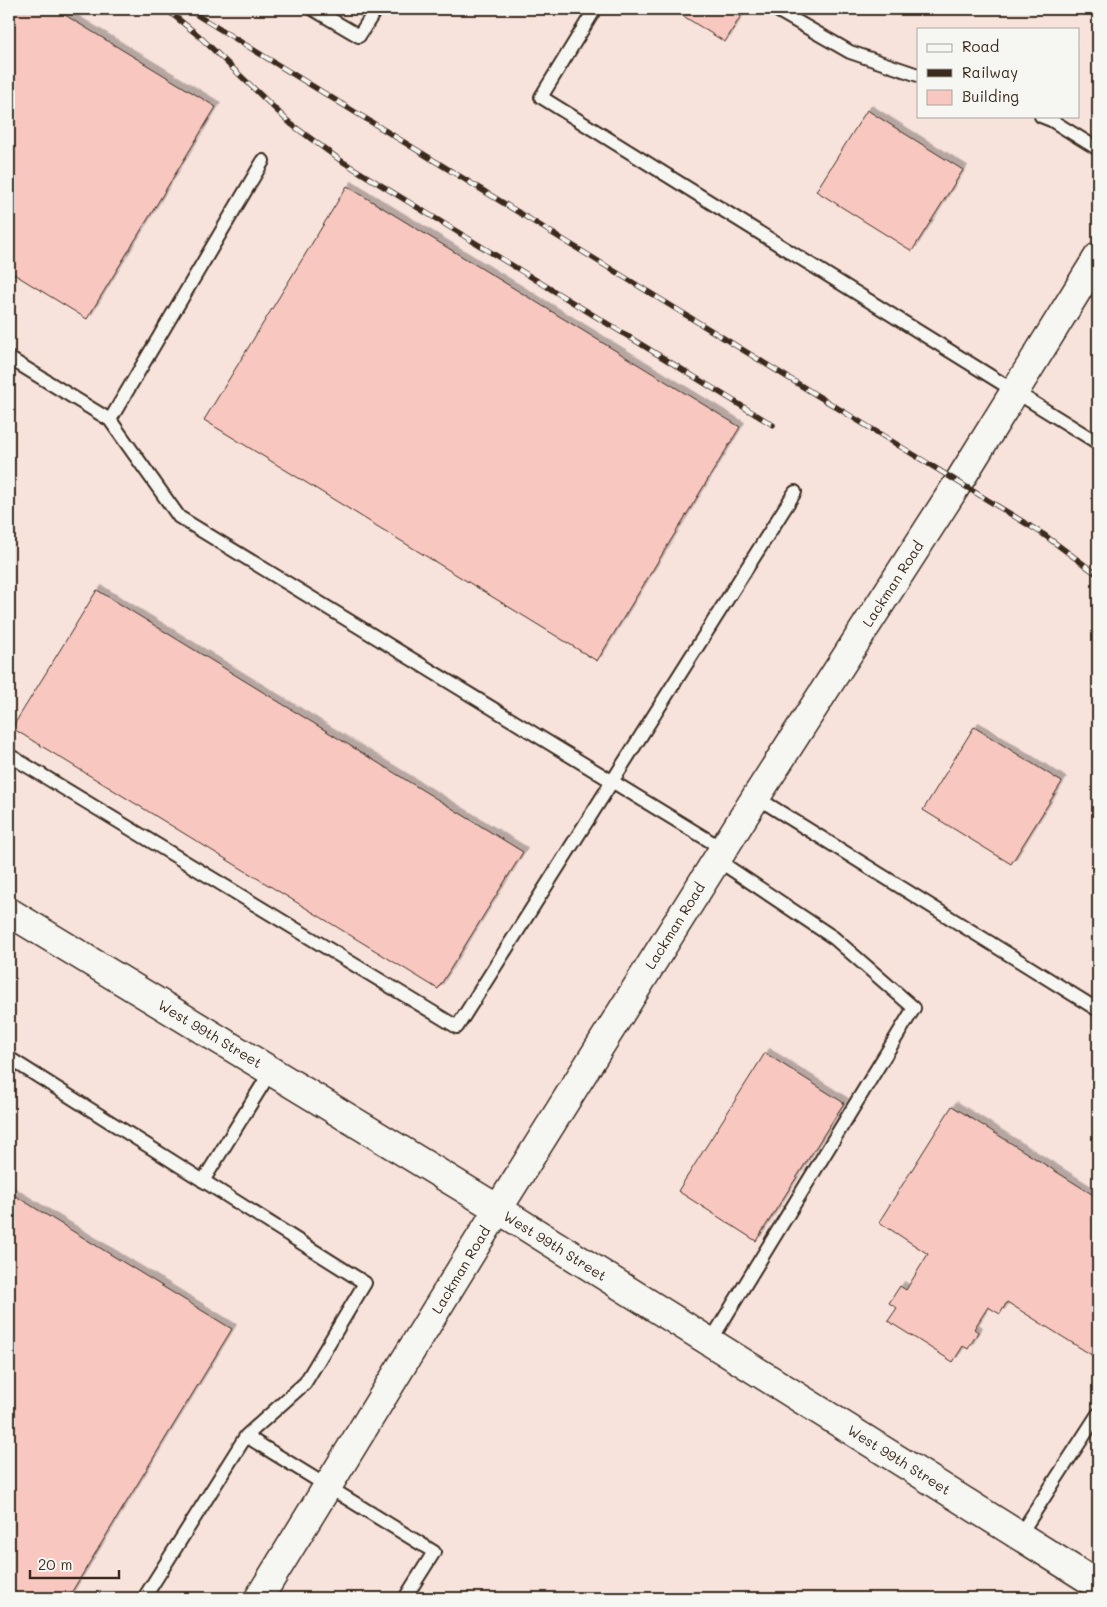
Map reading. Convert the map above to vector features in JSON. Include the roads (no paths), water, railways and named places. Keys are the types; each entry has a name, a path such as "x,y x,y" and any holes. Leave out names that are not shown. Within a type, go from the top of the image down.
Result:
{"main road":[{"name":"Lackman Road","path":"258,1598 756,796 1015,392 1098,257"},
{"name":"West 99th Street","path":"9,912 498,1210 1098,1585"}],"lane":[{"path":"313,9 359,36 376,9"},
{"path":"596,9 541,97 1098,443"},
{"path":"775,9 850,52 917,75"},
{"path":"1046,118 1098,149"},
{"path":"110,420 263,161"},
{"path":"9,358 110,420 180,517 612,782 720,854 834,938 914,1008 710,1342"},
{"path":"9,754 457,1026 794,492"},
{"path":"756,796 1098,1010"},
{"path":"9,1058 365,1283 305,1383 246,1436 144,1598"},
{"path":"204,1181 271,1071"},
{"path":"1019,1536 1098,1414"},
{"path":"246,1436 434,1552 405,1598"}],"railway":[{"path":"166,9 199,36 291,124 340,160 773,425"},
{"path":"187,9 1043,534 1098,575"}]}
